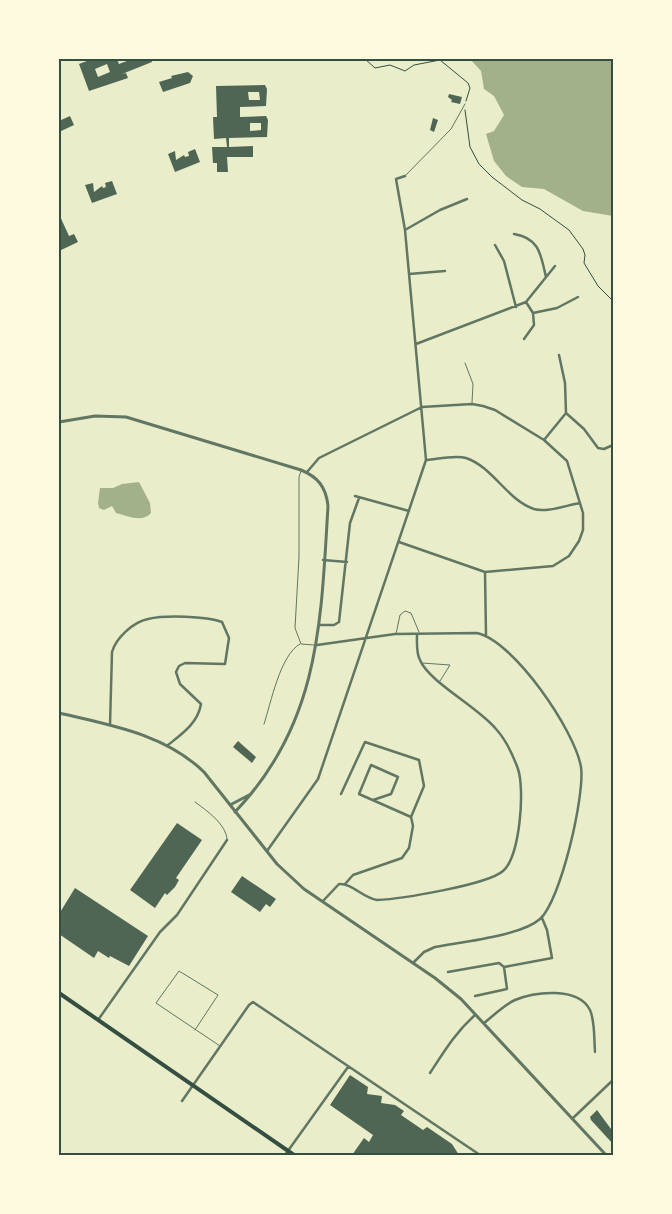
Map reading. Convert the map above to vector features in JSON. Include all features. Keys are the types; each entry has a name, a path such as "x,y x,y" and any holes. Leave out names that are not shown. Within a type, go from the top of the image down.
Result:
{"main road":[{"path":"59,993 287,1153 294,1155"}],"street":[{"path":"267,851 318,778 426,460 410,274 396,179 405,176"},
{"path":"405,230 440,210 467,198"},
{"path":"514,234 532,240 537,245 546,277"},
{"path":"495,245 504,261 516,307"},
{"path":"416,344 526,302 555,266"},
{"path":"410,274 445,271"},
{"path":"533,313 557,308 578,297"},
{"path":"524,338 534,325 533,313 526,302"},
{"path":"544,440 566,413 565,383 559,355"},
{"path":"307,472 319,458 422,407 472,404 495,410 544,440 567,461 583,513 583,530 579,541 569,556 553,566 485,572 399,542"},
{"path":"566,413 584,429 598,448 604,449 613,445"},
{"path":"59,422 95,416 126,417 301,470 319,481 327,500 317,645 300,711 281,751 254,793 235,812"},
{"path":"426,460 464,458 478,464 522,503 535,509 544,510 580,502"},
{"path":"354,496 409,511"},
{"path":"319,625 334,625 340,622 350,522 359,498"},
{"path":"324,560 347,562"},
{"path":"485,572 486,635"},
{"path":"110,726 112,652 114,643 147,619 215,619 222,622 229,638 225,664 185,664 179,666 176,672 180,684 200,704 199,713 186,731 168,745"},
{"path":"317,645 396,634 486,635 510,653 559,715 571,736 579,760 582,776 577,811 552,903 542,918 521,930 435,947 424,952 413,962"},
{"path":"345,884 367,899 387,900 485,881 502,872 512,859 516,848 520,800 518,769 510,750 497,729 421,663 418,656 418,634"},
{"path":"59,713 110,726 168,745 190,758 204,772 267,851 296,882 413,962 461,999 606,1155"},
{"path":"323,901 337,885 345,884 353,875 402,858 412,840 411,816 424,786 419,760 365,742 342,794"},
{"path":"373,800 391,794 398,777 371,765 359,794 373,800 411,816"},
{"path":"230,805 254,793"},
{"path":"98,1020 160,932 177,915 227,840"},
{"path":"504,967 552,958 547,930 542,918"},
{"path":"448,972 499,963 504,967 507,989 476,996"},
{"path":"484,1023 514,1000 551,993 568,995 586,1004 590,1010 595,1052"},
{"path":"182,1101 249,1005 253,1002 480,1155"},
{"path":"430,1073 457,1031 467,1025 476,1015"},
{"path":"287,1153 348,1066"},
{"path":"573,1118 613,1080"}],"lane":[{"path":"405,176 451,129 465,104"},
{"path":"465,364 473,384 472,404"},
{"path":"301,470 299,478 300,553 295,628 301,644"},
{"path":"396,634 400,615 405,611 411,613 418,634"},
{"path":"264,724 285,661 294,648 301,644 317,645"},
{"path":"421,663 450,665 440,681"},
{"path":"195,802 224,830 227,840"},
{"path":"195,1030 218,995 179,970 156,1003 195,1030 221,1047"}],"path":[{"path":"365,59 375,68 390,64 405,71 414,65 440,60 468,83 470,88 465,104 470,147 479,164 492,177 522,200 540,209 569,230 583,249 586,255 584,262 598,286 613,301"}],"shaded area":[{"path":"470,59 613,59 613,216 583,211 544,189 522,187 506,176 494,161 486,134 494,131 504,115 494,96 484,89 481,71"},
{"path":"139,482 150,503 151,513 147,516 135,518 125,516 116,513 112,506 104,510 99,508 100,488 113,488 122,484"}],"building":[{"path":"92,59 117,59 119,64 132,59 151,59 152,62 122,74 126,73 128,78 89,91 79,64","holes":["107,64 110,72 98,77 95,69"]},
{"path":"188,72 193,76 190,83 163,92 159,82 172,78 171,76"},
{"path":"265,85 267,89 266,106 240,107 240,117 266,116 268,120 267,137 229,138 229,147 253,146 253,157 227,157 228,172 217,172 217,163 213,163 212,147 227,147 226,138 214,139 213,117 217,117 216,86","holes":["248,92 259,92 260,100 249,100","250,123 261,123 261,130 250,131"]},
{"path":"449,94 462,97 460,104 451,102 452,100 448,97"},
{"path":"70,116 74,125 59,132 59,121"},
{"path":"433,118 438,120 434,132 430,130"},
{"path":"195,149 200,162 175,172 168,154 175,151 176,160 184,155 185,157 189,156 188,152"},
{"path":"112,181 117,194 92,203 85,185 93,183 94,192 102,186 103,188 106,187 105,183"},
{"path":"59,214 69,236 74,234 78,242 59,251"},
{"path":"238,741 256,757 252,763 233,747"},
{"path":"177,823 202,840 176,878 179,880 175,887 167,895 165,893 155,908 130,890"},
{"path":"242,876 276,899 270,907 266,904 260,912 231,892"},
{"path":"75,888 148,936 129,966 110,956 109,958 98,951 94,958 59,934 59,914"},
{"path":"350,1075 368,1087 367,1094 382,1096 381,1103 395,1105 404,1111 401,1115 423,1130 427,1127 452,1144 459,1155 352,1155 364,1138 369,1142 373,1135 330,1105"},
{"path":"597,1110 611,1129 613,1127 613,1144 591,1120 590,1117"}]}
